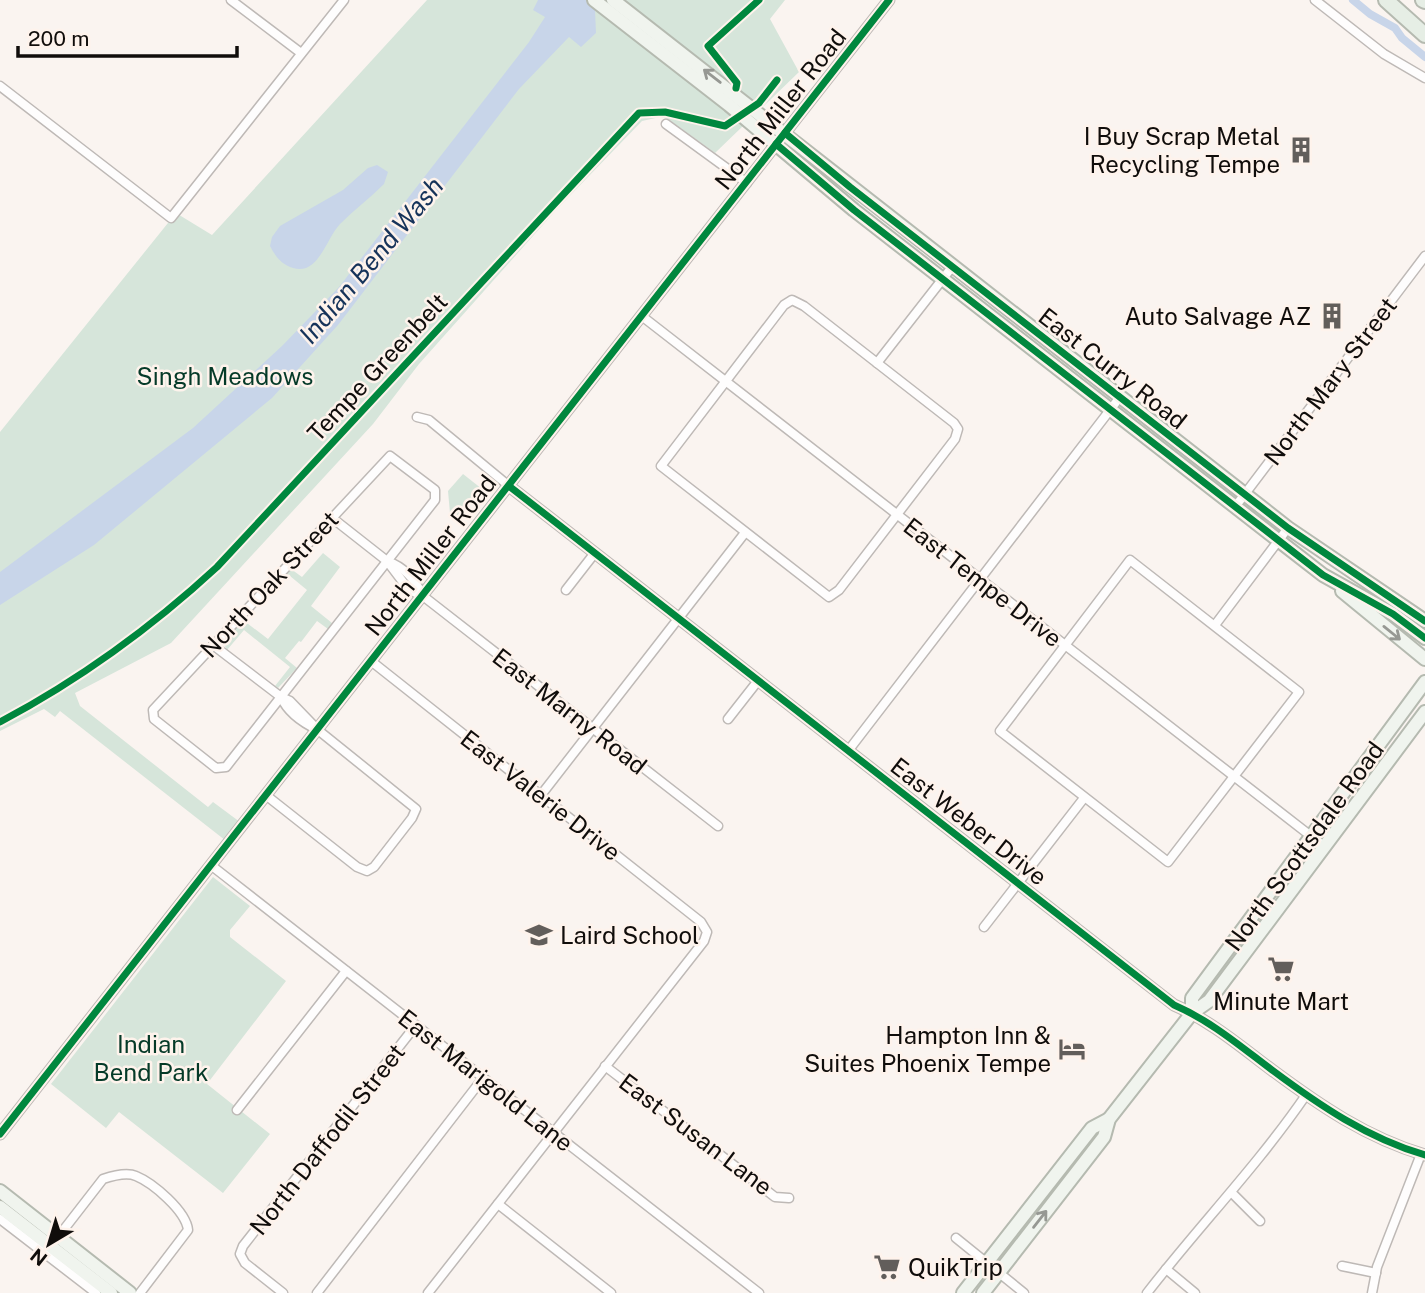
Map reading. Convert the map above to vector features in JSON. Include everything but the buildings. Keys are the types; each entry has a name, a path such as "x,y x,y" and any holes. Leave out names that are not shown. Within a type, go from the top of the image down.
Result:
{"highway":[{"path":"1386,0 1425,35"}],"main road":[{"name":"East Curry Road","path":"594,0 610,5 785,133 951,267 1288,528 1425,621"},
{"name":"East Curry Road","path":"610,5 834,194 1323,575 1393,614 1425,638"},
{"path":"1323,575 1425,659"},
{"name":"North Scottsdale Road","path":"1192,1013 1192,998 1425,682"},
{"name":"North Scottsdale Road","path":"983,1293 1104,1137 1109,1119 1192,1013 1209,1001 1425,712"},
{"name":"North Scottsdale Road","path":"963,1293 1092,1128 1109,1119"},
{"path":"0,1191 130,1293"},
{"path":"0,1207 111,1293"}],"street":[{"path":"231,0 301,54"},
{"path":"0,86 171,218 344,0"},
{"name":"North Miller Road","path":"0,1134 889,0"},
{"path":"1315,0 1384,54 1425,78"},
{"path":"666,124 747,183"},
{"name":"North Mary Street","path":"1236,507 1425,256"},
{"path":"877,363 951,267"},
{"path":"792,300 877,363 954,422 958,429 955,439 839,590 830,597 744,534 661,466 725,381 792,300"},
{"name":"East Tempe Drive","path":"643,317 1325,847"},
{"path":"848,751 1120,397"},
{"name":"East Weber Drive","path":"417,417 429,420 440,428 594,554 1152,989 1174,1005 1192,1013 1306,1095 1369,1134 1423,1154"},
{"name":"North Oak Street","path":"281,697 221,769 152,715 157,705 390,456 435,490 437,495 387,561"},
{"name":"East Marny Road","path":"331,517 403,575 409,590 423,596 718,826"},
{"path":"1215,625 1288,528"},
{"path":"541,795 744,534"},
{"path":"566,590 594,554"},
{"path":"1130,560 1215,625 1299,692 1168,862 1000,731 1063,644 1130,560"},
{"path":"281,697 387,561"},
{"path":"214,645 416,809 374,867 366,871 357,867 267,796"},
{"name":"East Valerie Drive","path":"371,662 701,922 707,932 704,941 605,1066"},
{"path":"728,719 757,682"},
{"path":"984,927 1084,798"},
{"name":"East Marigold Lane","path":"212,866 760,1293"},
{"path":"237,1110 346,971"},
{"name":"North Daffodil Street","path":"283,1293 245,1263 240,1254 262,1221 416,1025"},
{"path":"429,1293 605,1066"},
{"name":"East Susan Lane","path":"605,1066 775,1196 789,1198"},
{"path":"317,1293 483,1078"},
{"path":"1147,1293 1233,1193 1306,1095"},
{"path":"1373,1293 1376,1273 1423,1154"},
{"path":"58,1237 103,1179 128,1174 138,1177 178,1208 187,1222 185,1236 140,1293"},
{"path":"1233,1193 1260,1221"},
{"path":"498,1205 611,1293"},
{"path":"0,1219 96,1293"},
{"path":"956,1238 1024,1293"},
{"path":"1342,1266 1376,1273"},
{"path":"1166,1269 1195,1293"}],"green space":[{"name":"Singh Meadows","path":"427,0 785,0 770,19 799,72 715,153 668,119 660,117 642,121 557,209 419,364 373,424 171,643 75,693 80,706 208,807 213,802 244,825 230,844 60,711 55,717 44,709 0,731 0,432 176,213 212,235"},
{"path":"463,474 482,489 458,519 450,513 448,491"},
{"path":"323,553 340,567 311,606 332,623 328,629 317,621 301,642 299,641 285,658 297,668 278,688 275,686 290,667 244,630 227,650 223,642 243,620 268,639 307,590 290,576 287,580 283,577 291,569 302,577"},
{"name":"Indian Bend Park","path":"213,877 250,906 230,930 230,937 286,981 207,1084 270,1134 223,1193 119,1112 106,1128 51,1084"}],"water":[{"name":"Indian Bend Wash","path":"538,0 604,0 595,10 596,33 581,47 569,37 519,89 338,325 272,398 94,545 0,605 0,572 193,428 282,346 339,287 529,42 545,17 533,10"},
{"path":"377,165 388,172 384,184 340,224 315,262 302,269 289,267 279,260 270,246 272,237 280,226 343,190 368,168"}],"waterway":[{"path":"1353,0 1370,14 1395,28 1402,38 1425,57"}],"cycle path":[{"path":"736,88 737,83 708,46 759,0"},
{"path":"0,1134 889,0"},
{"name":"Tempe Greenbelt","path":"0,722 58,689 113,652 217,567 639,113 665,112 725,126 759,103 777,80"},
{"path":"785,133 850,187 1288,528 1425,621"},
{"path":"776,144 854,210 1323,575 1393,614 1425,638"},
{"path":"509,486 1174,1005 1213,1026 1344,1119 1383,1139 1425,1155"}],"place":[{"name":"I Buy Scrap Metal Recycling Tempe","path":"1301,150"},
{"name":"Auto Salvage AZ","path":"1332,316"},
{"name":"Laird School","path":"539,935"},
{"name":"Minute Mart","path":"1281,969"},
{"name":"Hampton Inn & Suites Phoenix Tempe","path":"1072,1049"},
{"name":"QuikTrip","path":"887,1267"}]}
